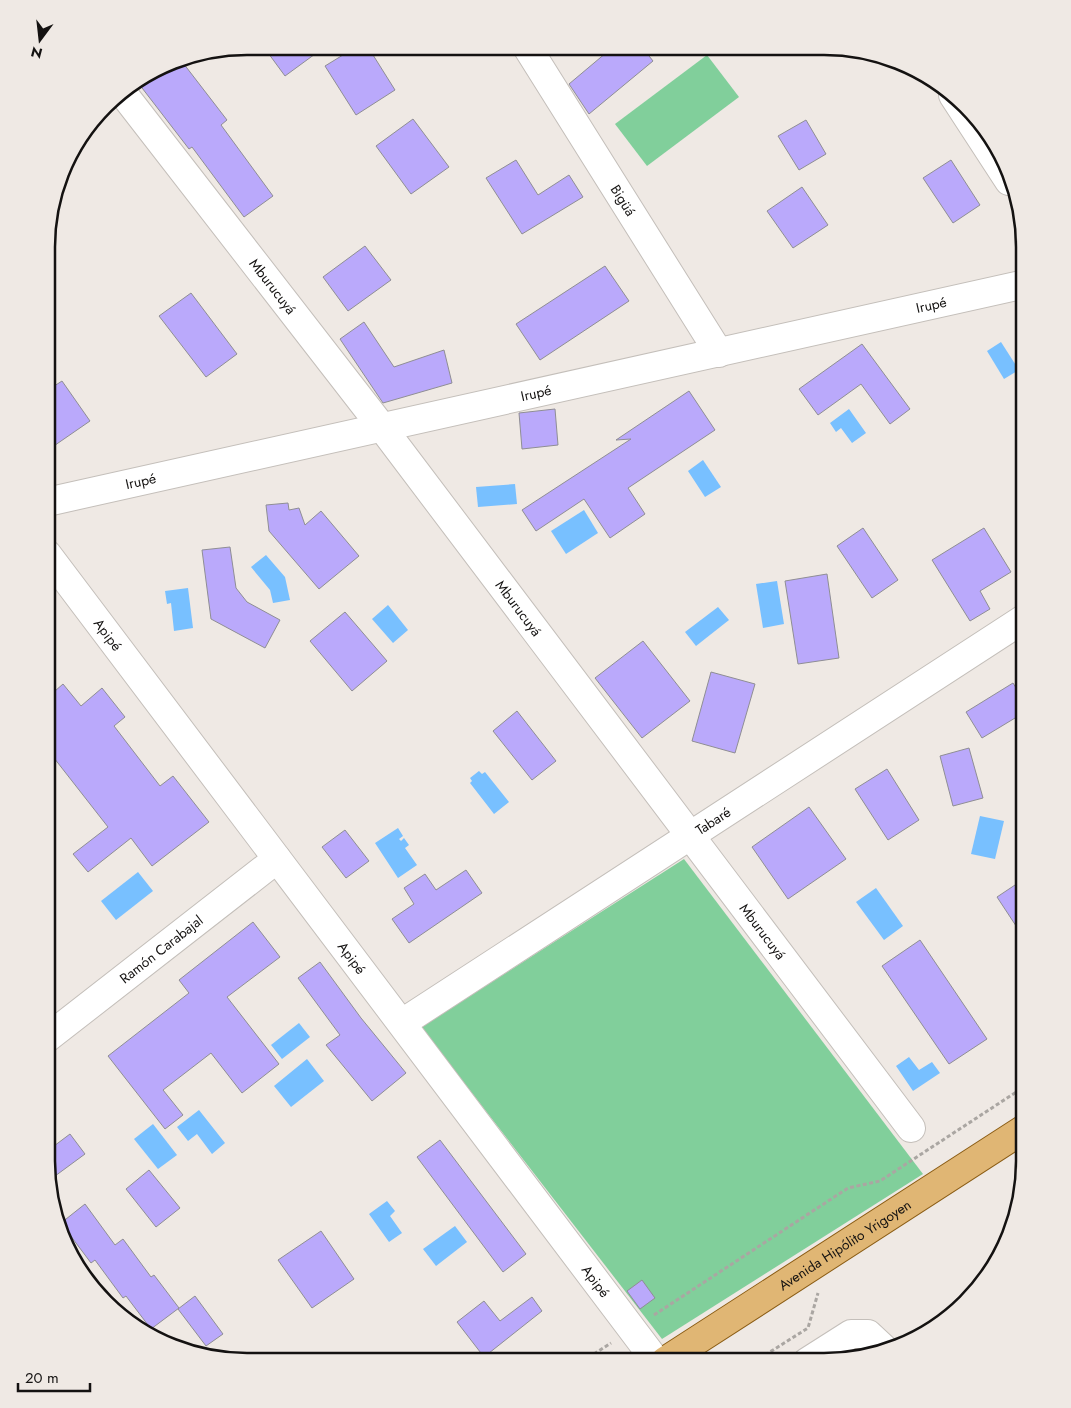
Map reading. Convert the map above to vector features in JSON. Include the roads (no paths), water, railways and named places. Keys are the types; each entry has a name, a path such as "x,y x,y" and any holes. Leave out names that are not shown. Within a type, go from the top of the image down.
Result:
{"main road":[{"name":"Avenida Hipólito Yrigoyen","path":"677,1353 1016,1134"}],"street":[{"name":"Bigüá","path":"532,55 719,353"},
{"name":"Mburucuyá","path":"126,98 381,426 911,1128"},
{"path":"975,129 993,156"},
{"name":"Irupé","path":"55,500 381,426 1016,286"},
{"name":"Apipé","path":"55,565 650,1353"},
{"name":"Tabaré","path":"402,1023 1016,624"},
{"name":"Ramón Carabajal","path":"55,1032 277,859"},
{"path":"821,1353 851,1334 868,1334 879,1345"}],"water":[{"path":"1001,342 1016,365 1016,372 1004,379 987,351"},
{"path":"849,409 866,433 852,443 841,428 836,432 830,423"},
{"path":"703,460 721,487 705,497 688,471"},
{"path":"515,484 517,504 478,507 476,487"},
{"path":"584,510 598,533 566,554 551,531"},
{"path":"266,555 285,577 290,600 273,603 270,590 251,567"},
{"path":"777,581 784,624 763,628 756,584"},
{"path":"188,588 193,628 174,631 171,603 167,604 165,591"},
{"path":"388,605 408,630 393,643 372,619"},
{"path":"718,607 729,620 696,646 685,632"},
{"path":"479,771 482,774 485,772 509,802 494,814 470,783 472,781 470,778"},
{"path":"980,816 1004,821 995,859 971,854"},
{"path":"398,828 403,836 399,839 401,841 404,838 409,845 405,848 417,865 398,878 375,843"},
{"path":"138,872 153,891 116,920 101,901"},
{"path":"876,888 903,926 884,940 856,902"},
{"path":"299,1023 310,1037 282,1059 271,1045"},
{"path":"909,1057 919,1070 932,1062 940,1073 913,1091 896,1066"},
{"path":"307,1059 324,1081 291,1107 274,1086"},
{"path":"199,1110 225,1143 212,1154 197,1134 188,1141 177,1127"},
{"path":"153,1124 177,1155 158,1169 134,1139"},
{"path":"387,1201 395,1211 390,1216 402,1233 389,1242 369,1214"},
{"path":"455,1226 467,1242 436,1266 423,1249"}]}
